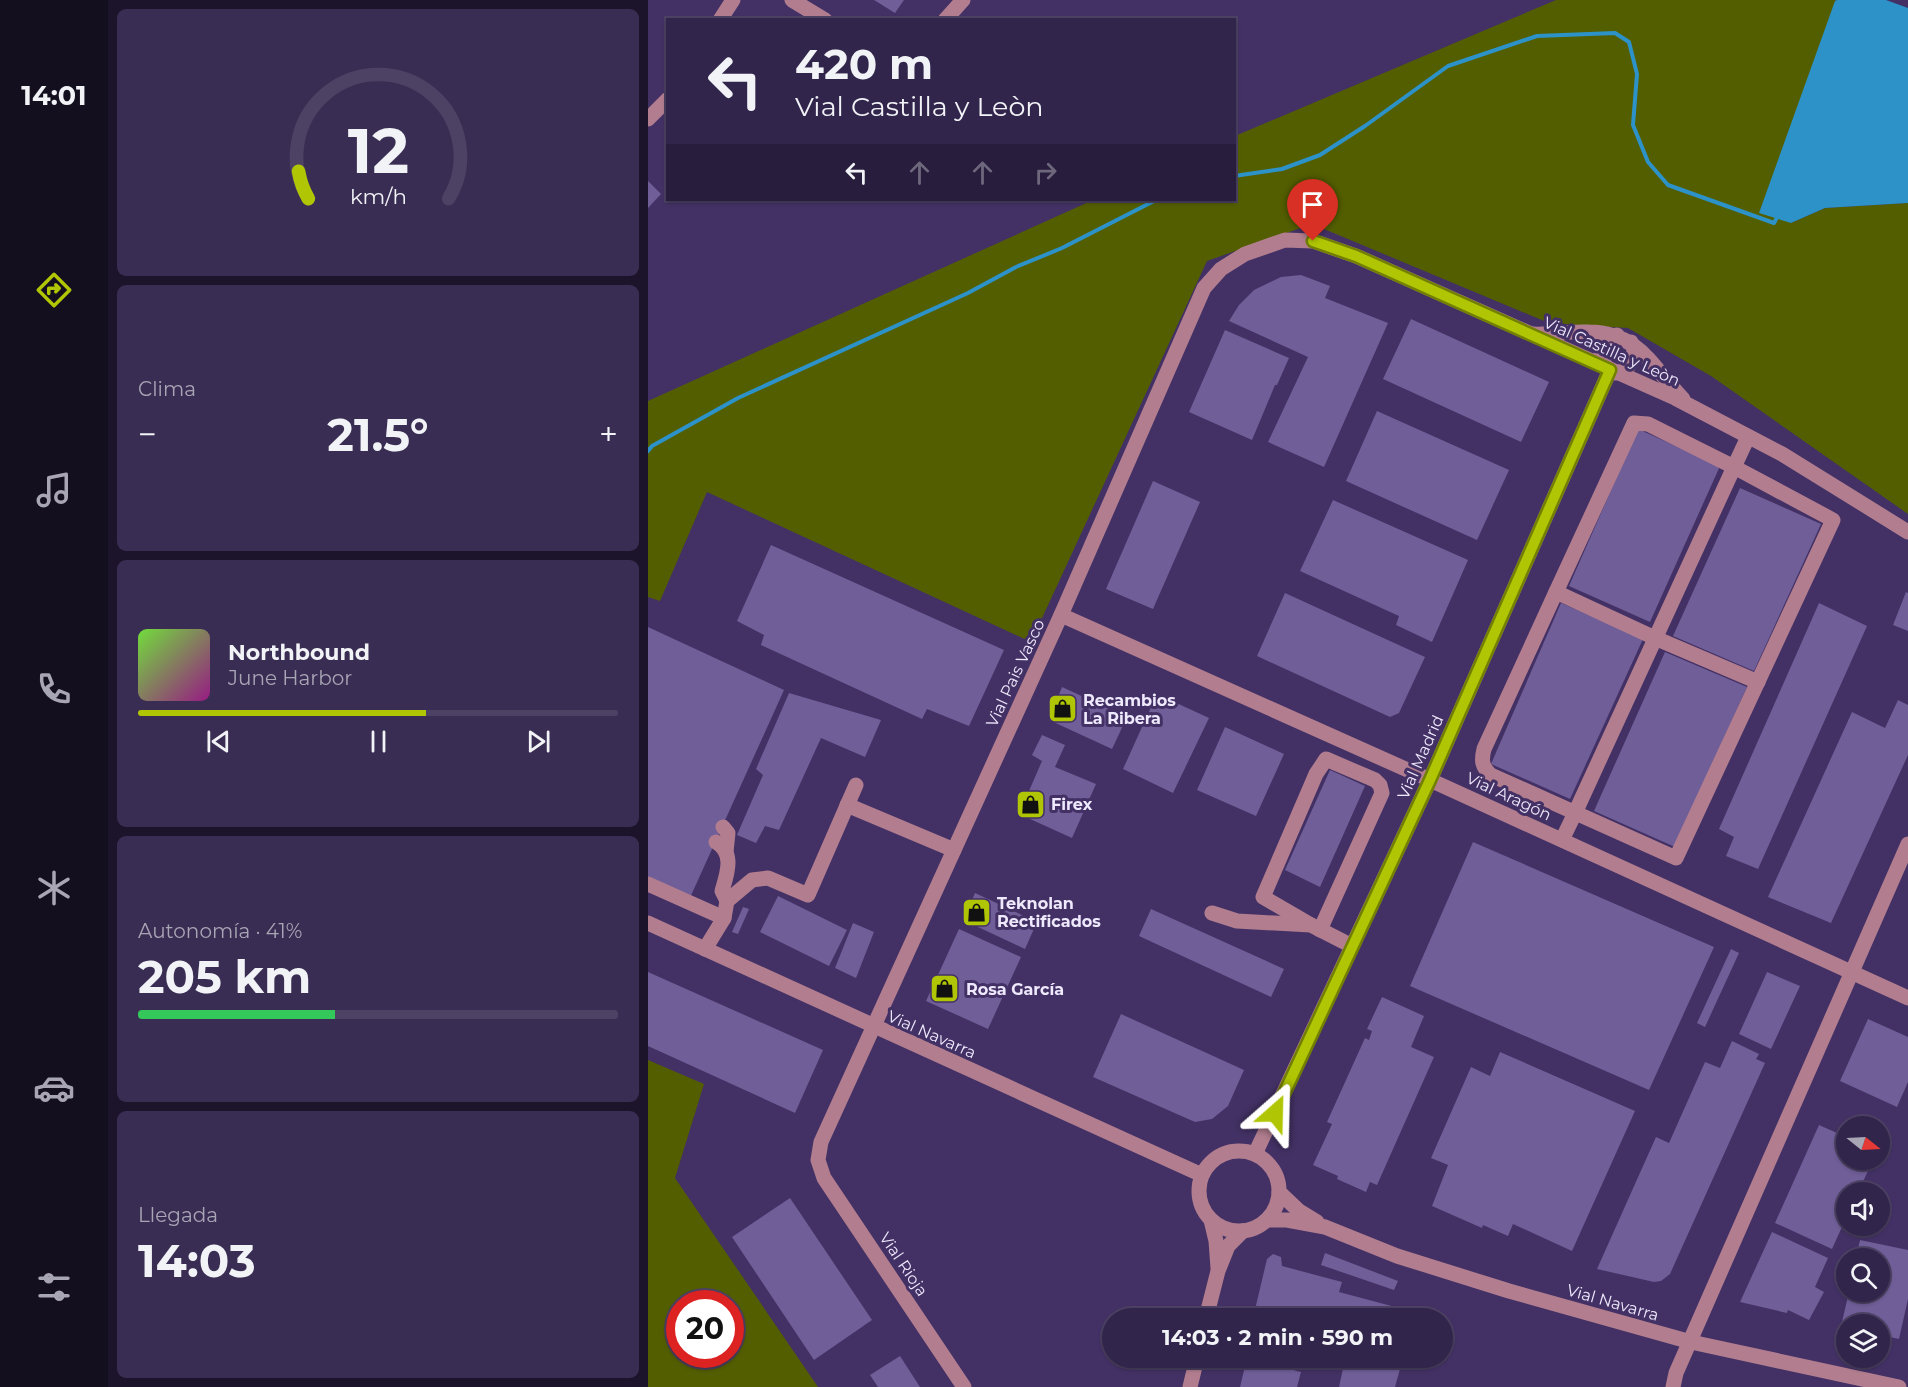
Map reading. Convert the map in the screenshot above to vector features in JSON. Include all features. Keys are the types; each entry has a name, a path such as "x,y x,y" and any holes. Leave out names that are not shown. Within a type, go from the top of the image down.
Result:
{"street":[{"path":"721,18 733,0"},
{"path":"792,0 822,18"},
{"path":"947,18 963,0"},
{"path":"648,119 666,101"},
{"name":"Vial Castilla y Leòn","path":"1285,240 1313,241 1356,256 1689,406 1782,454 1908,532"},
{"name":"Vial Pais Vasco","path":"818,1160 821,1142 1061,615 1204,288 1221,268 1237,259 1285,240"},
{"path":"1527,333 1588,332 1622,337 1645,355 1689,406"},
{"path":"1622,337 1634,354 1630,364 1624,370 1612,371 1603,363 1601,353 1608,341 1622,337"},
{"name":"Vial Madrid","path":"1255,1154 1430,780 1612,371"},
{"path":"1634,423 1648,424 1833,519 1676,858 1491,775 1484,769 1481,759 1484,749 1556,592 1634,423"},
{"path":"1562,840 1748,437"},
{"path":"1556,592 1758,682"},
{"name":"Vial Aragón","path":"1061,615 1908,998"},
{"path":"1315,927 1382,793 1380,785 1375,780 1326,759 1316,774 1263,897 1315,927 1352,946"},
{"path":"727,901 752,880 768,878 808,895 856,785"},
{"path":"847,805 954,850"},
{"path":"705,949 724,918 727,901 722,891 729,863 721,847 728,833 723,827"},
{"path":"1673,1387 1676,1373 1908,844"},
{"path":"648,884 724,918"},
{"path":"1212,913 1237,921 1315,927"},
{"name":"Vial Navarra","path":"648,923 1202,1175"},
{"path":"1211,1220 1230,1230 1243,1231 1257,1227 1268,1220 1277,1205 1279,1192 1276,1176 1268,1163 1255,1154 1240,1151 1224,1154 1211,1162 1202,1175 1199,1189 1201,1203 1211,1220 1216,1241 1218,1271"},
{"name":"Vial Rioja","path":"818,1160 830,1186 964,1387"},
{"name":"Vial Navarra","path":"1279,1192 1299,1211 1324,1227"},
{"name":"Vial Navarra","path":"1268,1220 1287,1220 1324,1227 1397,1256 1509,1292 1691,1342 1899,1387"},
{"path":"1209,1308 1218,1271 1228,1246 1243,1231"},
{"path":"1190,1387 1195,1368"}],"green space":[{"path":"1556,0 1837,0 1791,223 1825,208 1908,203 1908,514 1711,376 1628,328 1549,323 1312,224 1207,261 1031,642 707,492 660,601 648,597 648,401 1091,201 1236,201 1236,136"},
{"path":"648,1060 704,1084 675,1178 818,1387 648,1387"}],"water":[{"path":"1837,0 1886,0 1908,8 1908,203 1825,208 1791,223 1759,213"}],"building":[{"path":"874,0 904,0 895,13"},
{"path":"648,181 661,194 648,208"},
{"path":"1301,275 1330,286 1325,298 1388,323 1324,467 1268,442 1308,357 1229,321 1239,305 1254,290 1281,277"},
{"path":"1411,319 1549,382 1521,442 1383,379"},
{"path":"1225,330 1289,358 1252,440 1189,412"},
{"path":"1377,411 1509,470 1477,540 1346,481"},
{"path":"1638,429 1720,466 1650,622 1569,586"},
{"path":"1153,481 1200,502 1153,609 1106,589"},
{"path":"1740,488 1821,524 1754,671 1673,636"},
{"path":"1333,500 1468,560 1432,642 1396,625 1399,616 1300,571"},
{"path":"771,545 1004,650 969,726 927,709 922,719 761,645 764,635 737,621"},
{"path":"1906,592 1908,593 1908,631 1893,625"},
{"path":"1285,593 1425,657 1399,713 1390,717 1257,656"},
{"path":"1561,603 1643,639 1570,799 1491,764"},
{"path":"1819,603 1867,626 1758,869 1726,856 1734,837 1719,829"},
{"path":"648,627 784,690 689,900 648,881"},
{"path":"1665,652 1747,687 1675,847 1594,811"},
{"path":"1062,687 1127,717 1112,749 1049,720"},
{"path":"789,693 881,720 865,757 821,738 779,830 765,826 756,843 737,835 763,775 756,769"},
{"path":"1157,694 1209,718 1173,793 1123,769"},
{"path":"1898,700 1908,705 1908,755 1831,923 1768,897 1852,712 1885,728"},
{"path":"1225,727 1284,754 1256,816 1197,790"},
{"path":"1042,735 1065,745 1055,767 1096,784 1072,838 1019,814 1042,761 1032,755"},
{"path":"1330,770 1365,786 1320,887 1285,870"},
{"path":"1473,842 1714,947 1649,1090 1410,986"},
{"path":"975,893 1037,922 1025,949 963,920"},
{"path":"778,896 847,930 829,966 760,932"},
{"path":"743,907 749,909 738,934 732,932"},
{"path":"1151,909 1284,969 1271,997 1139,936"},
{"path":"853,923 874,932 856,978 835,968"},
{"path":"959,929 1021,957 988,1029 926,1001"},
{"path":"1731,949 1739,953 1705,1027 1697,1023"},
{"path":"648,972 823,1050 795,1113 648,1046"},
{"path":"1767,972 1800,986 1771,1049 1739,1034"},
{"path":"1382,997 1424,1016 1411,1047 1434,1057 1377,1185 1370,1182 1366,1192 1313,1165 1332,1124 1327,1122 1365,1038 1369,1040 1372,1031 1367,1029"},
{"path":"1121,1014 1244,1070 1228,1106 1212,1119 1195,1122 1093,1077"},
{"path":"1868,1019 1908,1037 1908,1082 1897,1107 1840,1081"},
{"path":"1732,1041 1759,1054 1756,1059 1765,1063 1670,1274 1661,1281 1654,1282 1597,1269 1656,1137 1669,1143 1705,1062 1720,1068"},
{"path":"1500,1052 1635,1111 1572,1251 1513,1224 1508,1236 1483,1225 1482,1228 1432,1206 1448,1165 1431,1158 1471,1067 1490,1076"},
{"path":"1819,1125 1836,1133 1836,1170 1869,1170 1863,1182 1836,1182 1836,1236 1838,1236 1832,1249 1775,1223"},
{"path":"790,1198 872,1320 814,1360 732,1237"},
{"path":"1772,1232 1828,1258 1815,1287 1824,1292 1809,1320 1788,1310 1787,1313 1740,1302"},
{"path":"1860,1240 1908,1250 1908,1299 1899,1339 1890,1337 1890,1314 1844,1314 1847,1302 1890,1302 1890,1248 1858,1248"},
{"path":"1325,1253 1398,1281 1394,1290 1321,1265"},
{"path":"1273,1254 1281,1257 1282,1266 1342,1282 1339,1292 1399,1308 1255,1308 1267,1259"},
{"path":"900,1356 920,1387 878,1387 870,1375"},
{"path":"1245,1368 1286,1368 1301,1372 1297,1387 1240,1387"},
{"path":"1343,1368 1400,1368 1395,1387 1339,1387"}],"waterway":[{"path":"1236,176 1282,169 1320,155 1365,126 1448,66 1537,36 1615,33 1629,42 1637,74 1633,125 1648,162 1668,185 1774,223 1779,214"},
{"path":"648,451 652,446 738,398 968,293 1016,267 1062,248 1154,201"}],"place":[{"name":"Recambios La Ribera","path":"1062,709"},
{"name":"Firex","path":"1030,804"},
{"name":"Teknolan Rectificados","path":"976,912"},
{"name":"Rosa García","path":"945,989"}],"route":[{"path":"1275,1113 1430,780 1610,370 1356,256 1313,241"}]}
